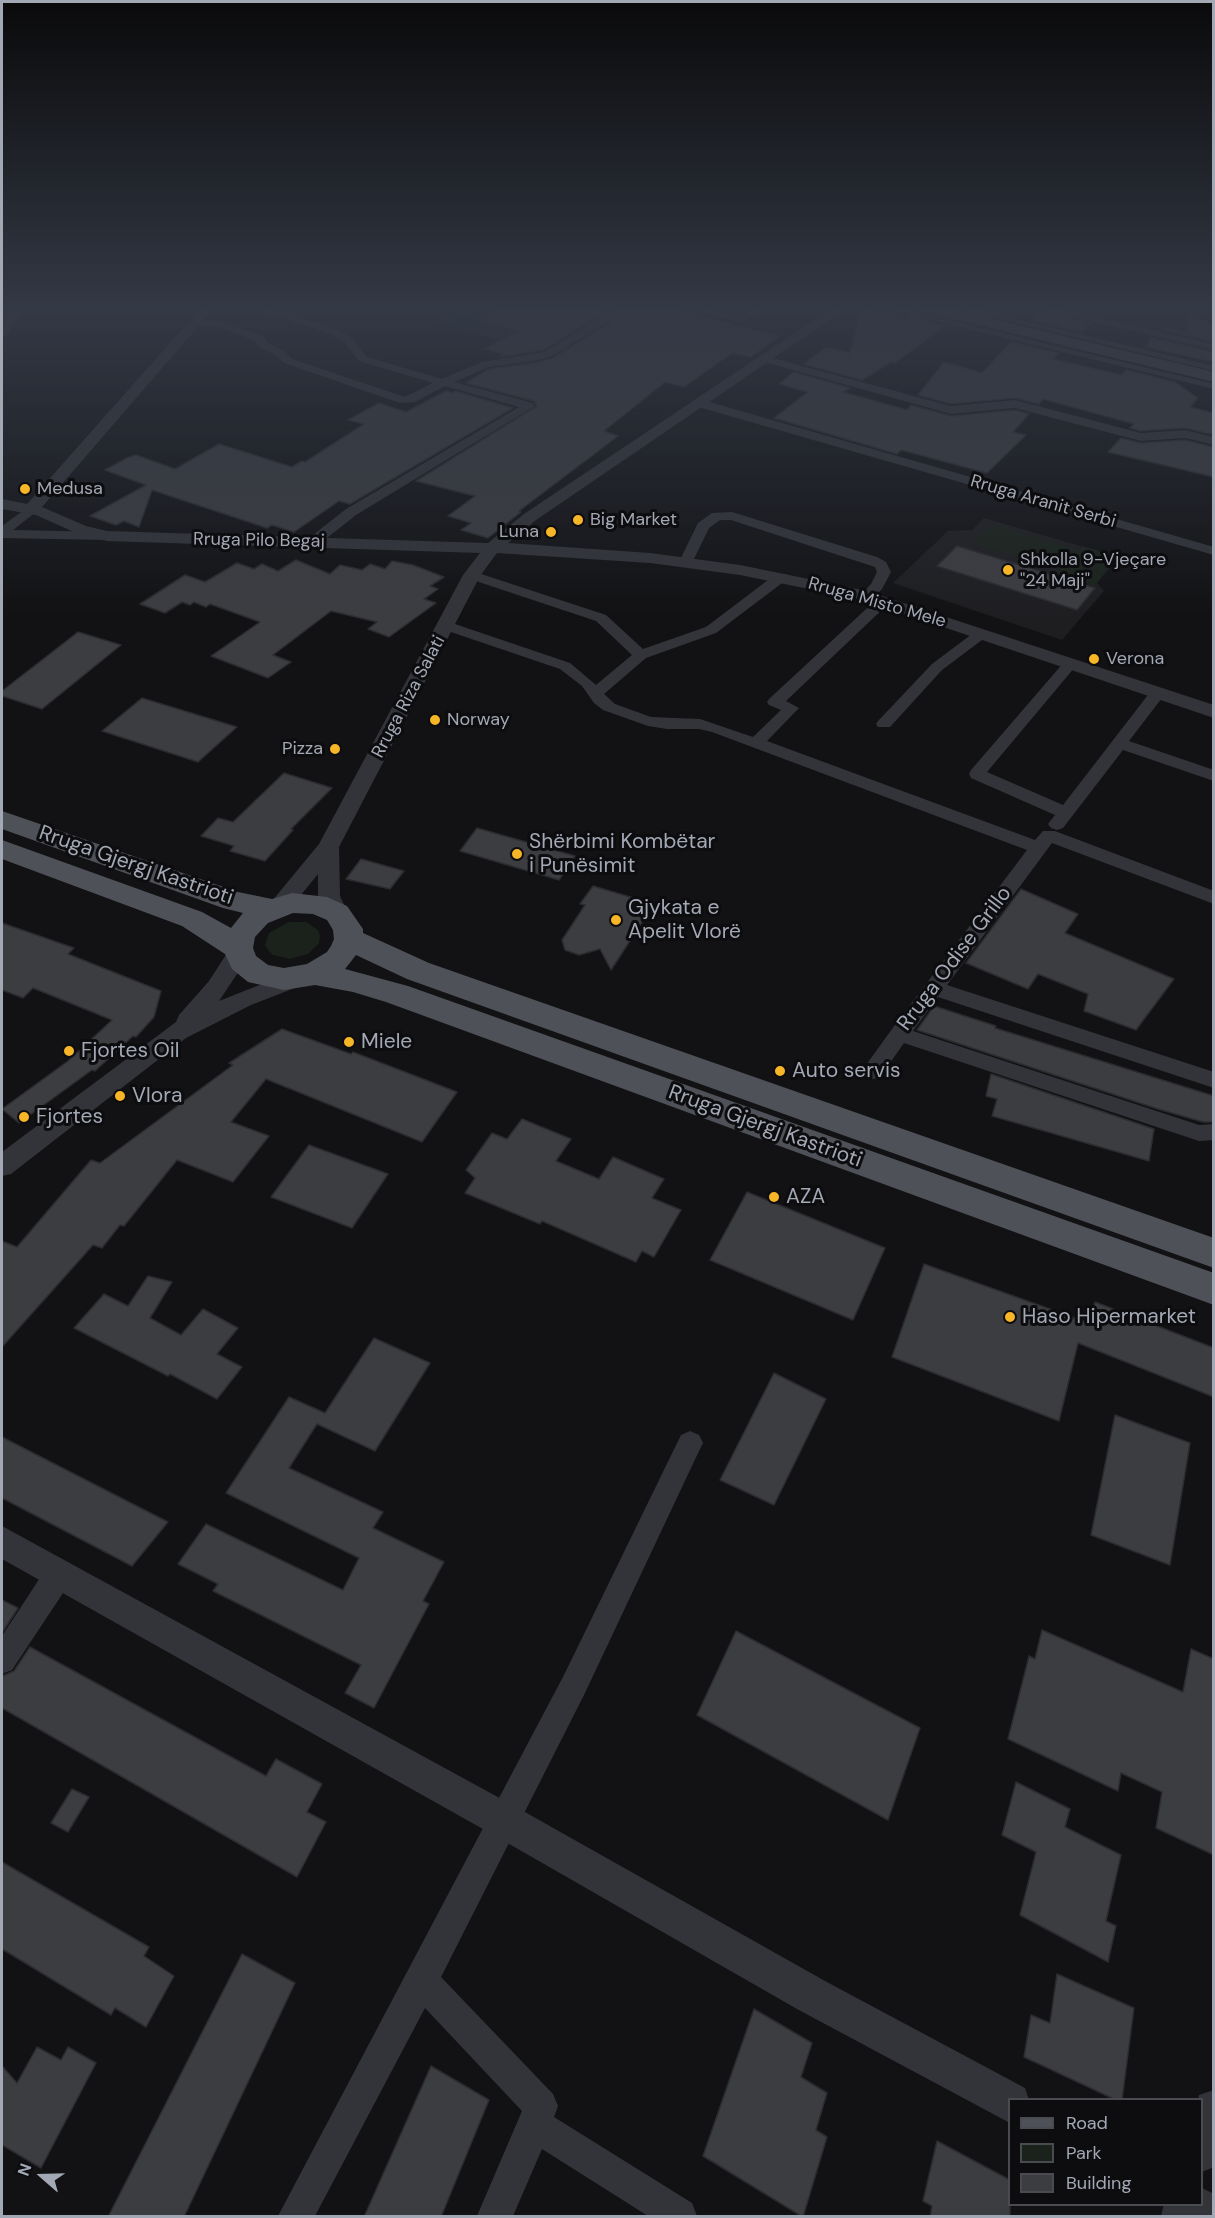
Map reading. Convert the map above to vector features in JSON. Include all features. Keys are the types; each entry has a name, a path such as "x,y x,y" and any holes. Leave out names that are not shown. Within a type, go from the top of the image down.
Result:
{"main road":[{"name":"Rruga Gjergj Kastrioti","path":"2,820 233,901 276,907"},
{"name":"Rruga Gjergj Kastrioti","path":"2,849 181,915 223,937 239,951"},
{"path":"305,903 317,904 343,926 345,949 338,958 306,976 284,979 259,974 250,969 239,951 240,937 247,926 276,907 305,903"},
{"name":"Rruga Gjergj Kastrioti","path":"343,926 418,970 1214,1253"},
{"name":"Rruga Gjergj Kastrioti","path":"306,976 354,981 408,998 1214,1289"}],"street":[{"path":"2,533 31,509 59,480 118,412"},
{"path":"313,542 351,512 520,412"},
{"name":"Rruga Riza Salati","path":"276,907 328,847 472,575 492,548 530,516 686,412"},
{"name":"Rruga Aranit Serbi","path":"729,412 1214,551"},
{"path":"1044,412 1142,437 1185,434 1214,441"},
{"name":"Rruga Pilo Begaj","path":"2,504 31,509 80,529 107,536 492,548"},
{"path":"686,562 703,526 717,516 732,516 872,560 881,565 884,572 877,586 875,598 775,702 791,708 756,743"},
{"path":"2,533 107,536"},
{"name":"Rruga Misto Mele","path":"492,548 569,551 686,562 781,577 875,598 1214,712"},
{"path":"472,575 601,618 641,655"},
{"path":"595,694 641,655 711,630 781,577"},
{"path":"447,626 565,666 587,683 609,707 648,721 666,724 700,724 1214,898"},
{"path":"884,724 937,667 981,634"},
{"path":"1066,813 977,774 1070,664"},
{"name":"Rruga Odise Grillo","path":"873,1071 933,988 1157,694"},
{"path":"1119,743 1214,776"},
{"path":"328,847 326,865 329,896 343,926"},
{"path":"177,1032 217,987 239,951"},
{"path":"2,1166 177,1032 243,999 306,976"},
{"path":"933,988 1214,1080"},
{"path":"899,1034 1199,1132 1214,1132"},
{"path":"296,2217 422,1981 574,1685 690,1443"},
{"path":"2,1542 503,1820 811,1995 1008,2102"},
{"path":"2,1660 59,1574"},
{"path":"422,1981 541,2106 495,2217"},
{"path":"1203,2148 1214,2110"},
{"path":"535,2125 679,2217"},
{"path":"1199,2206 1214,2213"}],"shaded area":[{"name":"Shkolla 9-Vjeçare \"24 Maji\"","path":"984,518 1118,557 1097,583 1104,591 1062,640 893,583 948,531 972,530"}],"green space":[{"path":"991,524 1079,550 1082,546 1118,557 1094,586 1057,575 1060,570 972,543"},
{"path":"289,922 306,922 318,930 319,943 308,954 290,959 273,955 265,945 269,933"}],"building":[{"path":"363,412 507,412 350,504 339,501 294,532 272,525 267,528 152,490 139,527 124,521 116,525 90,516 146,485 105,470 136,455 175,469 219,444 292,467 302,461 305,462 364,424 348,420"},
{"path":"528,412 628,412 604,431 618,436 519,511 521,512 488,538 461,530 471,523 448,516 475,496 416,481"},
{"path":"782,412 935,412 951,416 999,412 1029,414 1013,432 1026,435 987,473 901,450 897,454 774,418"},
{"path":"1089,412 1208,412 1214,413 1214,435 1185,428 1141,431 1130,428 1134,424"},
{"path":"1121,438 1141,443 1185,440 1214,447 1214,477 1108,452"},
{"path":"957,546 1095,588 1077,610 937,566"},
{"path":"296,560 330,574 340,565 362,570 370,564 385,569 392,561 413,565 444,577 430,586 438,589 424,599 436,603 389,637 368,629 377,622 331,611 273,655 291,662 268,678 211,656 260,622 210,604 206,607 194,602 190,605 182,602 165,613 140,604 185,575 205,582 237,563 254,569 262,564 278,571"},
{"path":"78,632 121,645 42,709 2,696 2,691"},
{"path":"142,698 237,727 198,762 102,731"},
{"path":"284,773 332,788 291,829 293,830 265,861 230,851 234,846 201,836 218,818 233,822"},
{"name":"Shërbimi Kombëtar i Punësimit","path":"477,828 575,856 559,880 460,851"},
{"path":"361,859 404,871 390,889 346,879"},
{"name":"Gjykata e Apelit Vlorë","path":"593,886 654,904 611,970 600,949 579,955 565,950 562,940 585,905 580,904"},
{"path":"1021,889 1078,914 1065,933 1174,979 1136,1030 1084,1011 1088,994 1038,974 1028,989 966,963"},
{"path":"2,923 74,948 68,954 161,991 154,1017 136,1037 133,1036 95,1071 92,1070 19,1123 2,1109 68,1061 112,1020 33,988 23,998 2,990"},
{"path":"934,1006 996,1026 995,1028 1214,1096 1214,1122 1203,1122 1158,1109 917,1030"},
{"path":"282,1029 351,1054 353,1052 457,1092 422,1142 266,1079 231,1122 269,1136 233,1182 177,1160 124,1226 120,1225 102,1248 93,1245 2,1347 2,1241 17,1247 91,1160 100,1163 233,1065 229,1063"},
{"path":"991,1074 1154,1129 1149,1161 992,1116 997,1099 986,1096"},
{"path":"522,1119 571,1139 556,1161 599,1179 613,1157 664,1179 652,1198 681,1210 654,1257 642,1251 636,1262 542,1221 540,1224 465,1193 475,1178 466,1170 492,1133 507,1139"},
{"path":"309,1145 388,1174 352,1228 271,1197"},
{"path":"747,1192 885,1248 853,1320 710,1260"},
{"path":"924,1264 1089,1323 1095,1302 1214,1348 1214,1397 1078,1343 1059,1421 892,1357"},
{"path":"148,1276 172,1282 150,1318 181,1335 203,1309 238,1328 217,1354 242,1367 217,1399 74,1328 104,1294 128,1306"},
{"path":"374,1338 430,1363 375,1451 317,1424 289,1468 383,1512 373,1528 444,1562 423,1601 429,1604 374,1708 345,1693 361,1665 213,1591 218,1584 178,1564 206,1524 343,1590 359,1558 226,1493 289,1397 325,1413"},
{"path":"774,1373 826,1399 774,1505 720,1480"},
{"path":"1115,1415 1190,1443 1170,1565 1091,1535"},
{"path":"2,1437 168,1522 132,1566 2,1498"},
{"path":"2,1600 18,1608 2,1633"},
{"path":"1042,1630 1183,1692 1191,1649 1214,1659 1214,1855 1156,1828 1162,1792 1121,1773 1118,1791 1008,1739 1029,1656 1035,1659"},
{"path":"736,1631 920,1728 888,1820 697,1715"},
{"path":"30,1647 266,1776 276,1759 322,1784 307,1812 326,1822 297,1877 2,1708 2,1676 14,1671"},
{"path":"1016,1782 1070,1809 1065,1827 1121,1855 1106,1921 1116,1926 1108,1962 1020,1915 1036,1852 1002,1835"},
{"path":"72,1789 89,1797 68,1832 51,1823"},
{"path":"2,1862 149,1947 144,1956 174,1976 146,2027 115,2008 111,2015 2,1949"},
{"path":"242,1954 295,1983 184,2217 108,2217"},
{"path":"1057,1974 1134,2008 1122,2098 1112,2098 1024,2057 1031,2015 1050,2023"},
{"path":"754,2009 812,2043 801,2077 827,2093 816,2130 827,2137 803,2217 703,2156"},
{"path":"37,2047 61,2060 68,2047 96,2063 41,2168 2,2145 2,2066 17,2083"},
{"path":"431,2066 489,2100 441,2217 364,2217"},
{"path":"937,2141 1008,2179 1010,2217 930,2217 932,2206 923,2201"}],"place":[{"name":"Medusa","path":"25,489"},
{"name":"Big Market","path":"578,520"},
{"name":"Luna","path":"551,532"},
{"name":"Shkolla 9-Vjeçare \"24 Maji\"","path":"1008,570"},
{"name":"Verona","path":"1094,659"},
{"name":"Norway","path":"435,720"},
{"name":"Pizza","path":"335,749"},
{"name":"Shërbimi Kombëtar i Punësimit","path":"517,854"},
{"name":"Gjykata e Apelit Vlorë","path":"616,920"},
{"name":"Miele","path":"349,1042"},
{"name":"Fjortes Oil","path":"69,1051"},
{"name":"Auto servis","path":"780,1071"},
{"name":"Vlora","path":"120,1096"},
{"name":"Fjortes","path":"24,1117"},
{"name":"AZA","path":"774,1197"},
{"name":"Haso Hipermarket","path":"1010,1317"}]}
